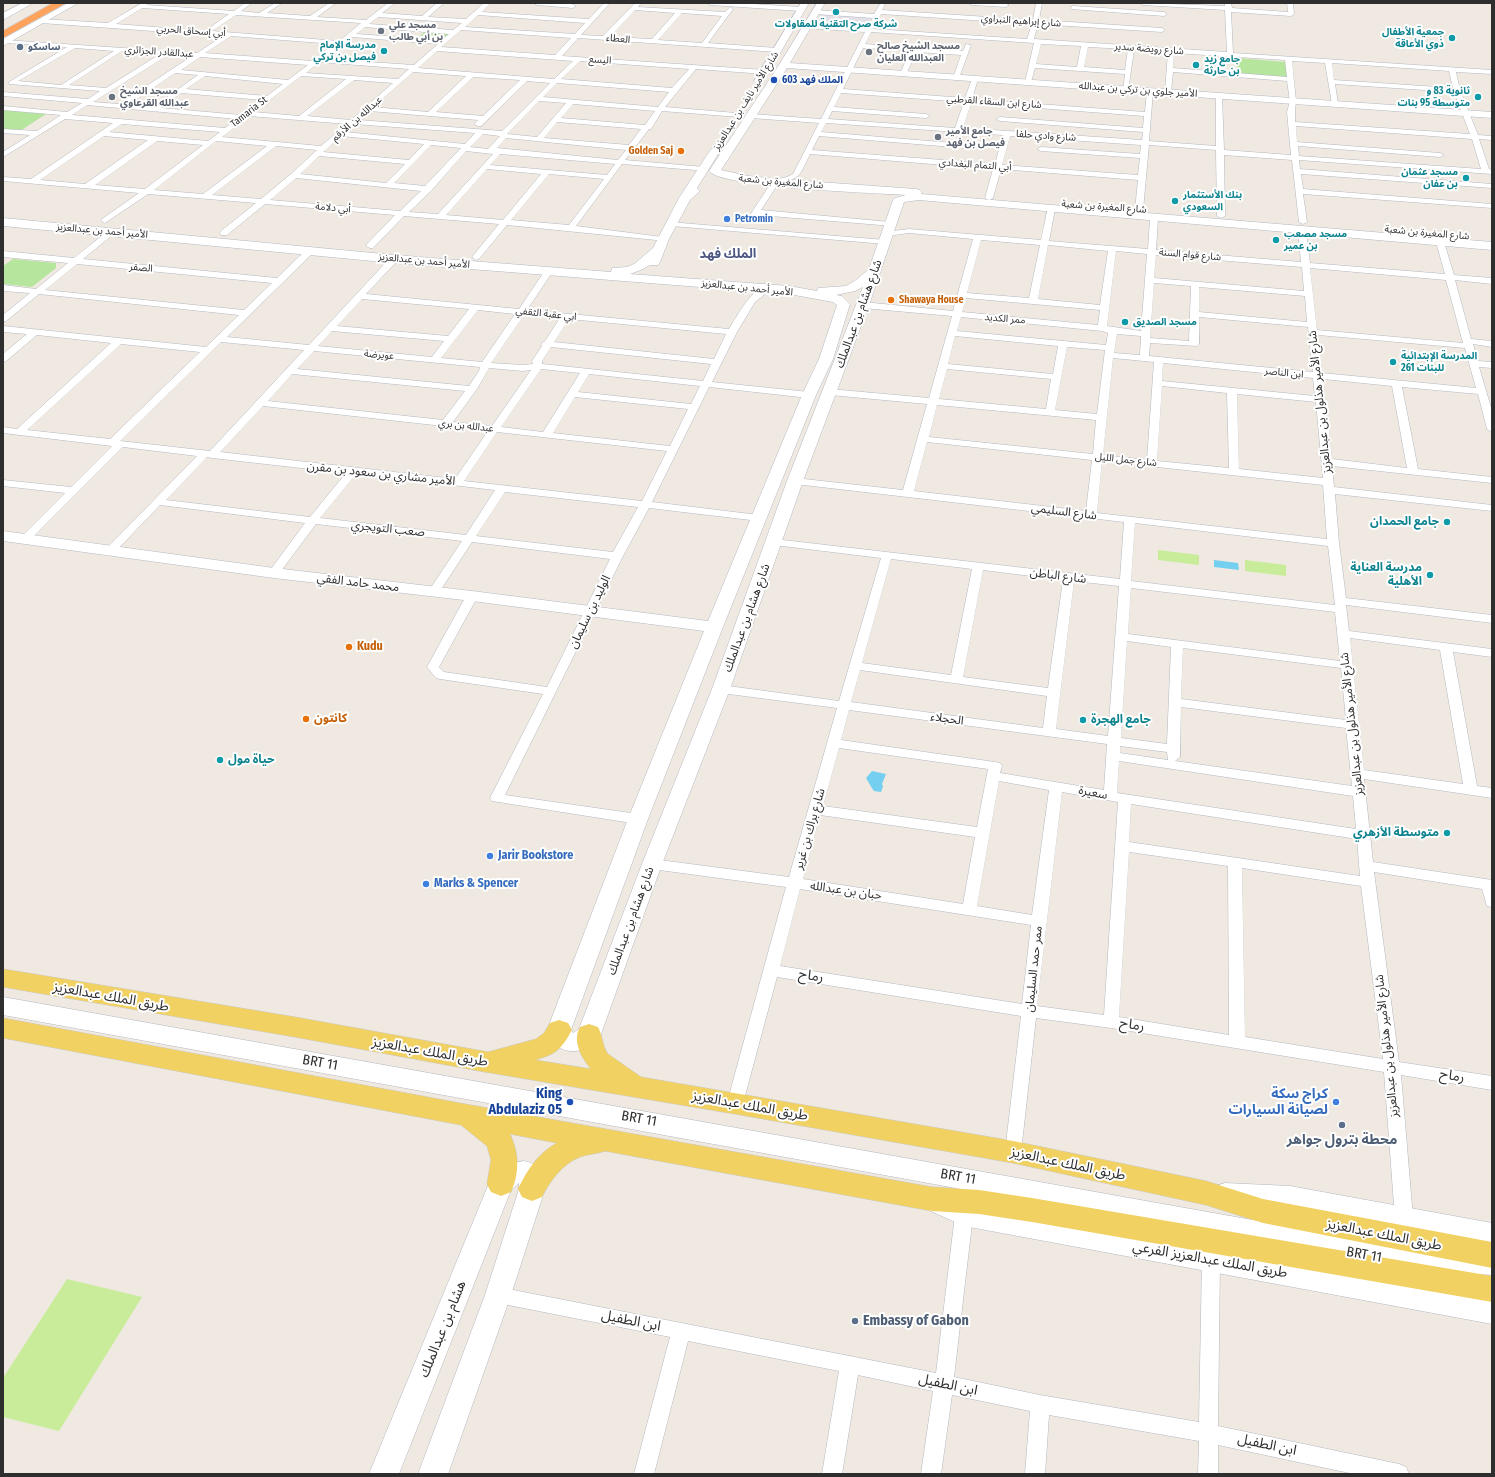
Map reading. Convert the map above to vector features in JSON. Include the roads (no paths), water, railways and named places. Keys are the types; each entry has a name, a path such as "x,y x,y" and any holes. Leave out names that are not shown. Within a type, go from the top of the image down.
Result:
{"highway":[{"path":"3,22 36,3"},
{"path":"3,26 45,3"},
{"path":"4,39 61,3"}],"main road":[{"name":"طريق الملك عبدالعزيز","path":"3,978 295,1027 485,1062 735,1103 1013,1152 1206,1193 1263,1211 1492,1255"},
{"path":"3,1028 466,1115 932,1199 979,1202 1032,1210 1492,1289"},
{"path":"485,1062 510,1058 544,1047 553,1040 559,1030"},
{"path":"589,1034 592,1051 599,1060 637,1087"},
{"path":"466,1115 499,1140 505,1160 502,1184"},
{"path":"532,1189 537,1178 557,1156 573,1147 583,1144 615,1142"}],"street":[{"path":"3,17 29,3"},
{"path":"4,39 69,3"},
{"path":"4,39 74,3"},
{"path":"109,25 146,3"},
{"path":"207,32 249,3"},
{"path":"261,14 279,3"},
{"path":"311,18 333,3"},
{"name":"Tamaria St","path":"105,221 146,192 392,3"},
{"path":"424,17 441,3"},
{"name":"عبدالله بن الأرقم","path":"224,233 294,176 338,134 488,3"},
{"path":"537,3 575,4"},
{"path":"557,57 607,3"},
{"path":"605,38 638,3"},
{"path":"710,3 803,6"},
{"path":"685,198 708,182 775,182 790,179 796,175 831,109 883,3"},
{"path":"972,3 1006,4 1002,19"},
{"path":"1030,41 1036,21 1039,3"},
{"path":"1143,3 1229,7 1291,14 1290,3"},
{"path":"560,19 575,4"},
{"path":"704,45 734,4"},
{"path":"1070,24 1074,6 1162,31 1165,4"},
{"path":"140,6 236,12 365,24"},
{"name":"شارع الأمير نايف بن عبدالعزيز","path":"752,90 765,72 803,6"},
{"name":"شارع إبراهيم النبراوي","path":"818,7 878,14 1036,21 1162,31"},
{"name":"شارع الأمير نايف بن عبدالعزيز","path":"717,172 715,169 784,65 818,7"},
{"path":"1229,7 1230,54"},
{"path":"633,8 726,14"},
{"path":"653,42 680,11"},
{"path":"475,13 589,22"},
{"path":"378,14 466,21"},
{"name":"أبي إسحاق الحربي","path":"41,21 341,43"},
{"name":"العطاء","path":"365,24 423,30 456,30 578,36 777,50"},
{"name":"شارع رويضة سدير","path":"806,26 1131,48 1162,31 1171,50 1492,72"},
{"path":"411,40 423,30"},
{"path":"121,106 230,34"},
{"path":"351,36 443,42"},
{"path":"956,78 971,37"},
{"name":"عبدالقادر الجزائري","path":"4,39 74,46 414,69 471,75 674,90"},
{"path":"1028,82 1038,41"},
{"path":"1080,69 1085,44"},
{"path":"3,88 74,46"},
{"path":"862,46 966,53"},
{"path":"1126,90 1131,48"},
{"path":"63,86 120,49"},
{"name":"اليسع","path":"436,49 765,72"},
{"path":"903,74 914,50"},
{"path":"1168,92 1171,50"},
{"path":"4,153 166,53"},
{"name":"شارع الأمير هذلول بن عبدالعزيز","path":"1288,58 1293,101 1291,112 1295,158 1300,191 1312,328 1321,400 1333,543 1344,634 1366,866 1392,1067 1404,1218"},
{"path":"498,152 492,149 537,99 579,59"},
{"path":"1328,61 1334,104"},
{"name":"الأمير جلوي بن تركي بن عبدالله","path":"784,65 1492,115"},
{"path":"1032,66 1128,72"},
{"path":"571,228 609,176 622,162 674,90 694,67"},
{"path":"1452,69 1457,90 1489,172"},
{"path":"1170,70 1291,79"},
{"path":"174,71 288,82"},
{"path":"154,109 204,74"},
{"path":"298,74 400,81"},
{"path":"432,113 471,75"},
{"path":"300,118 352,78"},
{"path":"471,131 525,79"},
{"path":"958,131 975,79"},
{"path":"1332,82 1457,90"},
{"path":"12,83 108,90"},
{"path":"180,91 267,98"},
{"name":"شارع ابن السقاء القرطبي","path":"840,91 930,107 969,100 1002,111 1147,114"},
{"path":"1139,210 1150,91"},
{"path":"3,94 154,109 471,131 632,148"},
{"path":"1219,96 1221,216"},
{"path":"537,99 736,115"},
{"path":"539,139 571,102"},
{"path":"831,109 930,107 921,129"},
{"path":"3,108 120,121 226,130"},
{"path":"368,109 484,118"},
{"path":"996,133 1002,111 1146,130"},
{"name":"شارع وادي حلفا","path":"751,116 921,129 1007,133 1145,143 1295,158 1489,172"},
{"path":"557,120 648,127"},
{"path":"32,182 104,134 120,121"},
{"path":"1293,124 1437,145"},
{"path":"3,130 38,133"},
{"path":"817,134 962,155 970,131"},
{"path":"370,246 428,189 480,132"},
{"path":"989,198 1007,133"},
{"path":"104,134 323,148"},
{"path":"338,134 429,143 498,152 704,169"},
{"path":"1044,136 1038,159 1143,156"},
{"path":"1294,144 1437,145 1475,137 1492,138"},
{"path":"86,187 156,138"},
{"name":"شارع الأمير نايف بن عبدالعزيز","path":"657,251 685,198 720,142"},
{"path":"388,185 429,143"},
{"path":"204,197 274,144"},
{"path":"1437,145 1444,169"},
{"path":"441,216 498,152"},
{"name":"أبي التمام البغدادي","path":"808,152 962,155 998,167 1038,159 1142,178"},
{"path":"316,154 411,162"},
{"path":"486,167 609,176"},
{"path":"1297,171 1492,186"},
{"path":"476,257 547,172"},
{"name":"شارع المغيرة بن شعبة","path":"717,172 727,176 775,182 1221,216 1440,242 1492,246"},
{"path":"796,175 803,182 810,185"},
{"path":"294,176 428,189"},
{"name":"أبي دلامة","path":"3,179 401,214 441,216 571,228 663,239"},
{"path":"745,230 775,182"},
{"path":"843,187 884,196 888,204 887,211 889,228"},
{"path":"1300,191 1492,206"},
{"name":"شارع المغيرة بن شعبة","path":"898,200 919,197 1154,218 1492,238"},
{"name":"شارع هشام بن عبدالملك","path":"589,1034 652,864 721,689 795,481 863,305 898,200"},
{"path":"1033,301 1046,242 1051,209"},
{"path":"756,212 889,228"},
{"name":"الأمير أحمد بن عبدالعزيز","path":"3,215 105,221 620,271 632,270 641,266 657,251"},
{"name":"الأمير أحمد بن عبدالعزيز","path":"3,215 112,232 310,251 657,281 709,283 789,290 837,299 844,304"},
{"path":"1144,358 1154,218"},
{"path":"672,224 745,230 889,228"},
{"name":"شارع قوام السنة","path":"889,228 909,231 1492,282"},
{"path":"3,319 73,261 112,232"},
{"path":"908,493 978,237"},
{"path":"1440,242 1491,423"},
{"path":"1102,328 1112,248"},
{"path":"25,539 74,491 116,444 207,350 310,251"},
{"path":"657,251 653,268 655,272 663,276 709,283"},
{"name":"الصقر","path":"5,256 279,281"},
{"path":"111,550 259,403 394,259"},
{"path":"789,290 838,292 848,290 859,284 875,270"},
{"path":"446,424 472,389 484,371 485,365 549,272"},
{"path":"1150,280 1309,294"},
{"path":"1196,284 1195,314 1468,344 1492,344"},
{"path":"749,287 752,300"},
{"path":"3,288 246,313"},
{"name":"الوليد بن سليمان","path":"638,819 497,798 617,556 646,505 732,332 752,300 766,289"},
{"path":"962,295 1105,308"},
{"name":"ابي عقبة الثقفي","path":"359,296 732,332"},
{"name":"شارع هشام بن عبدالملك","path":"559,1030 638,819 714,627 834,337 844,309 844,304"},
{"name":"ممر الكديد","path":"863,305 1102,328 1145,337 1194,344 1195,314"},
{"path":"434,360 476,307"},
{"path":"458,482 538,366 538,361 546,344 566,316"},
{"path":"330,328 451,339"},
{"path":"3,329 207,350"},
{"path":"1091,515 1101,417 1114,331"},
{"path":"3,358 35,332"},
{"name":"ابن الناصر","path":"951,333 1062,344 1159,360 1397,385 1480,388 1492,384"},
{"name":"عويرضة","path":"219,339 485,365 523,368 538,366 809,395"},
{"path":"19,432 119,342"},
{"path":"546,344 717,362"},
{"path":"1050,412 1062,344"},
{"path":"1152,462 1159,360"},
{"path":"1473,363 1492,365"},
{"path":"943,366 1056,377"},
{"path":"289,371 472,389"},
{"path":"546,435 586,371"},
{"path":"1157,383 1321,400"},
{"path":"1397,385 1412,472"},
{"path":"1232,391 1234,471"},
{"path":"830,392 1101,417"},
{"path":"572,394 694,407"},
{"name":"عبدالله بن بري","path":"259,403 673,450"},
{"name":"الأمير مشاري بن سعود بن مقرن","path":"3,430 759,518"},
{"name":"شارع جمل الليل","path":"923,439 1234,471 1329,486 1492,508"},
{"path":"1327,462 1492,480"},
{"path":"274,573 312,521 354,470"},
{"name":"شارع السليمي","path":"795,481 1333,543"},
{"path":"3,483 74,491"},
{"path":"434,592 502,488"},
{"name":"صعب التويجري","path":"159,502 617,556"},
{"path":"1110,796 1130,520"},
{"name":"محمد حامد الفقي","path":"3,536 274,573 472,596 714,627"},
{"name":"شارع الباطن","path":"774,542 1069,578 1492,620"},
{"name":"شارع براك بن غرير","path":"735,1103 794,883 816,810 844,704 887,555"},
{"path":"956,679 978,567"},
{"path":"1049,732 1069,578"},
{"path":"472,596 433,668 440,675 551,691"},
{"path":"1344,634 1492,653"},
{"path":"1122,637 1346,665"},
{"path":"1173,765 1177,644"},
{"path":"1446,648 1471,790"},
{"path":"855,666 1054,693"},
{"name":"الحجلاء","path":"721,689 844,704 1174,749"},
{"path":"1174,702 1352,726"},
{"path":"834,743 995,766 969,909"},
{"path":"1113,756 1359,792"},
{"path":"1357,773 1492,793"},
{"name":"سعيرة","path":"993,776 1110,796 1363,834"},
{"name":"ممر حمد السليمان","path":"1013,1152 1056,786"},
{"path":"1111,1022 1125,798"},
{"path":"816,810 983,832"},
{"path":"1123,846 1368,882"},
{"path":"1235,863 1237,1042"},
{"name":"حبان بن عبدالله","path":"652,864 794,883 1039,921"},
{"path":"1366,866 1490,885 1492,902"},
{"name":"رماح","path":"771,970 1492,1082"},
{"name":"BRT 11","path":"3,1006 1276,1235 1319,1239 1440,1259 1492,1263"},
{"path":"559,1030 565,1040 573,1042 581,1042 589,1034"},
{"path":"433,1474 498,1295 532,1189 531,1177 527,1172 522,1171 517,1171 510,1174 502,1184"},
{"name":"هشام بن عبدالملك","path":"384,1474 502,1184"},
{"path":"1206,1193 1290,1197 1492,1234"},
{"name":"طريق الملك عبدالعزيز الفرعي","path":"932,1199 964,1215 1492,1312"},
{"path":"931,1474 944,1384 964,1215"},
{"name":"BRT 11","path":"1276,1235 1313,1245 1413,1264 1440,1274 1449,1282"},
{"path":"1208,1474 1211,1260"},
{"name":"ابن الطفيل","path":"498,1295 850,1364 1040,1404 1209,1433 1393,1473"},
{"path":"644,1474 681,1331"},
{"path":"832,1474 850,1364"},
{"path":"1036,1474 1040,1404"}],"water":[{"path":"1214,560 1238,563 1239,570 1214,567"},
{"path":"872,771 886,774 881,792 874,791 866,778"}],"place":[{"name":"شركة صرح التقنية للمقاولات","path":"836,12"},
{"name":"مسجد علي بن أبي طالب","path":"381,31"},
{"name":"جمعية الأطفال ذوي الأعاقة","path":"1452,38"},
{"name":"ساسكو","path":"20,47"},
{"name":"مدرسة الإمام فيصل بن تركي","path":"384,51"},
{"name":"مسجد الشيخ صالح العبدالله العليان","path":"869,52"},
{"name":"جامع زيد بن حارثة","path":"1196,65"},
{"name":"الملك فهد 603","path":"774,80"},
{"name":"مسجد الشيخ عبدالله القرعاوي","path":"112,97"},
{"name":"ثانوية 83 و متوسطة 95 بنات","path":"1478,97"},
{"name":"جامع الأمير فيصل بن فهد","path":"938,137"},
{"name":"Golden Saj","path":"681,151"},
{"name":"مسجد عثمان بن عفان","path":"1466,178"},
{"name":"بنك الأستثمار السعودي","path":"1175,201"},
{"name":"Petromin","path":"727,219"},
{"name":"مسجد مصعب بن عمير","path":"1276,240"},
{"name":"Shawaya House","path":"891,300"},
{"name":"مسجد الصديق","path":"1125,322"},
{"name":"المدرسة الإبتدائية 261 للبنات","path":"1393,362"},
{"name":"جامع الحمدان","path":"1447,522"},
{"name":"مدرسة العناية الأهلية","path":"1430,575"},
{"name":"Kudu","path":"349,647"},
{"name":"كانتون","path":"306,719"},
{"name":"جامع الهجرة","path":"1083,720"},
{"name":"حياة مول","path":"220,760"},
{"name":"متوسطة الأزهري","path":"1447,833"},
{"name":"Jarir Bookstore","path":"490,856"},
{"name":"Marks & Spencer","path":"426,884"},
{"name":"King Abdulaziz 05","path":"570,1102"},
{"name":"كراج سكة لصيانة السيارات","path":"1336,1102"},
{"name":"محطة بترول جواهر","path":"1342,1125"},
{"name":"Embassy of Gabon","path":"855,1321"}],"district":[{"name":"الملك فهد","path":"728,254"}]}
